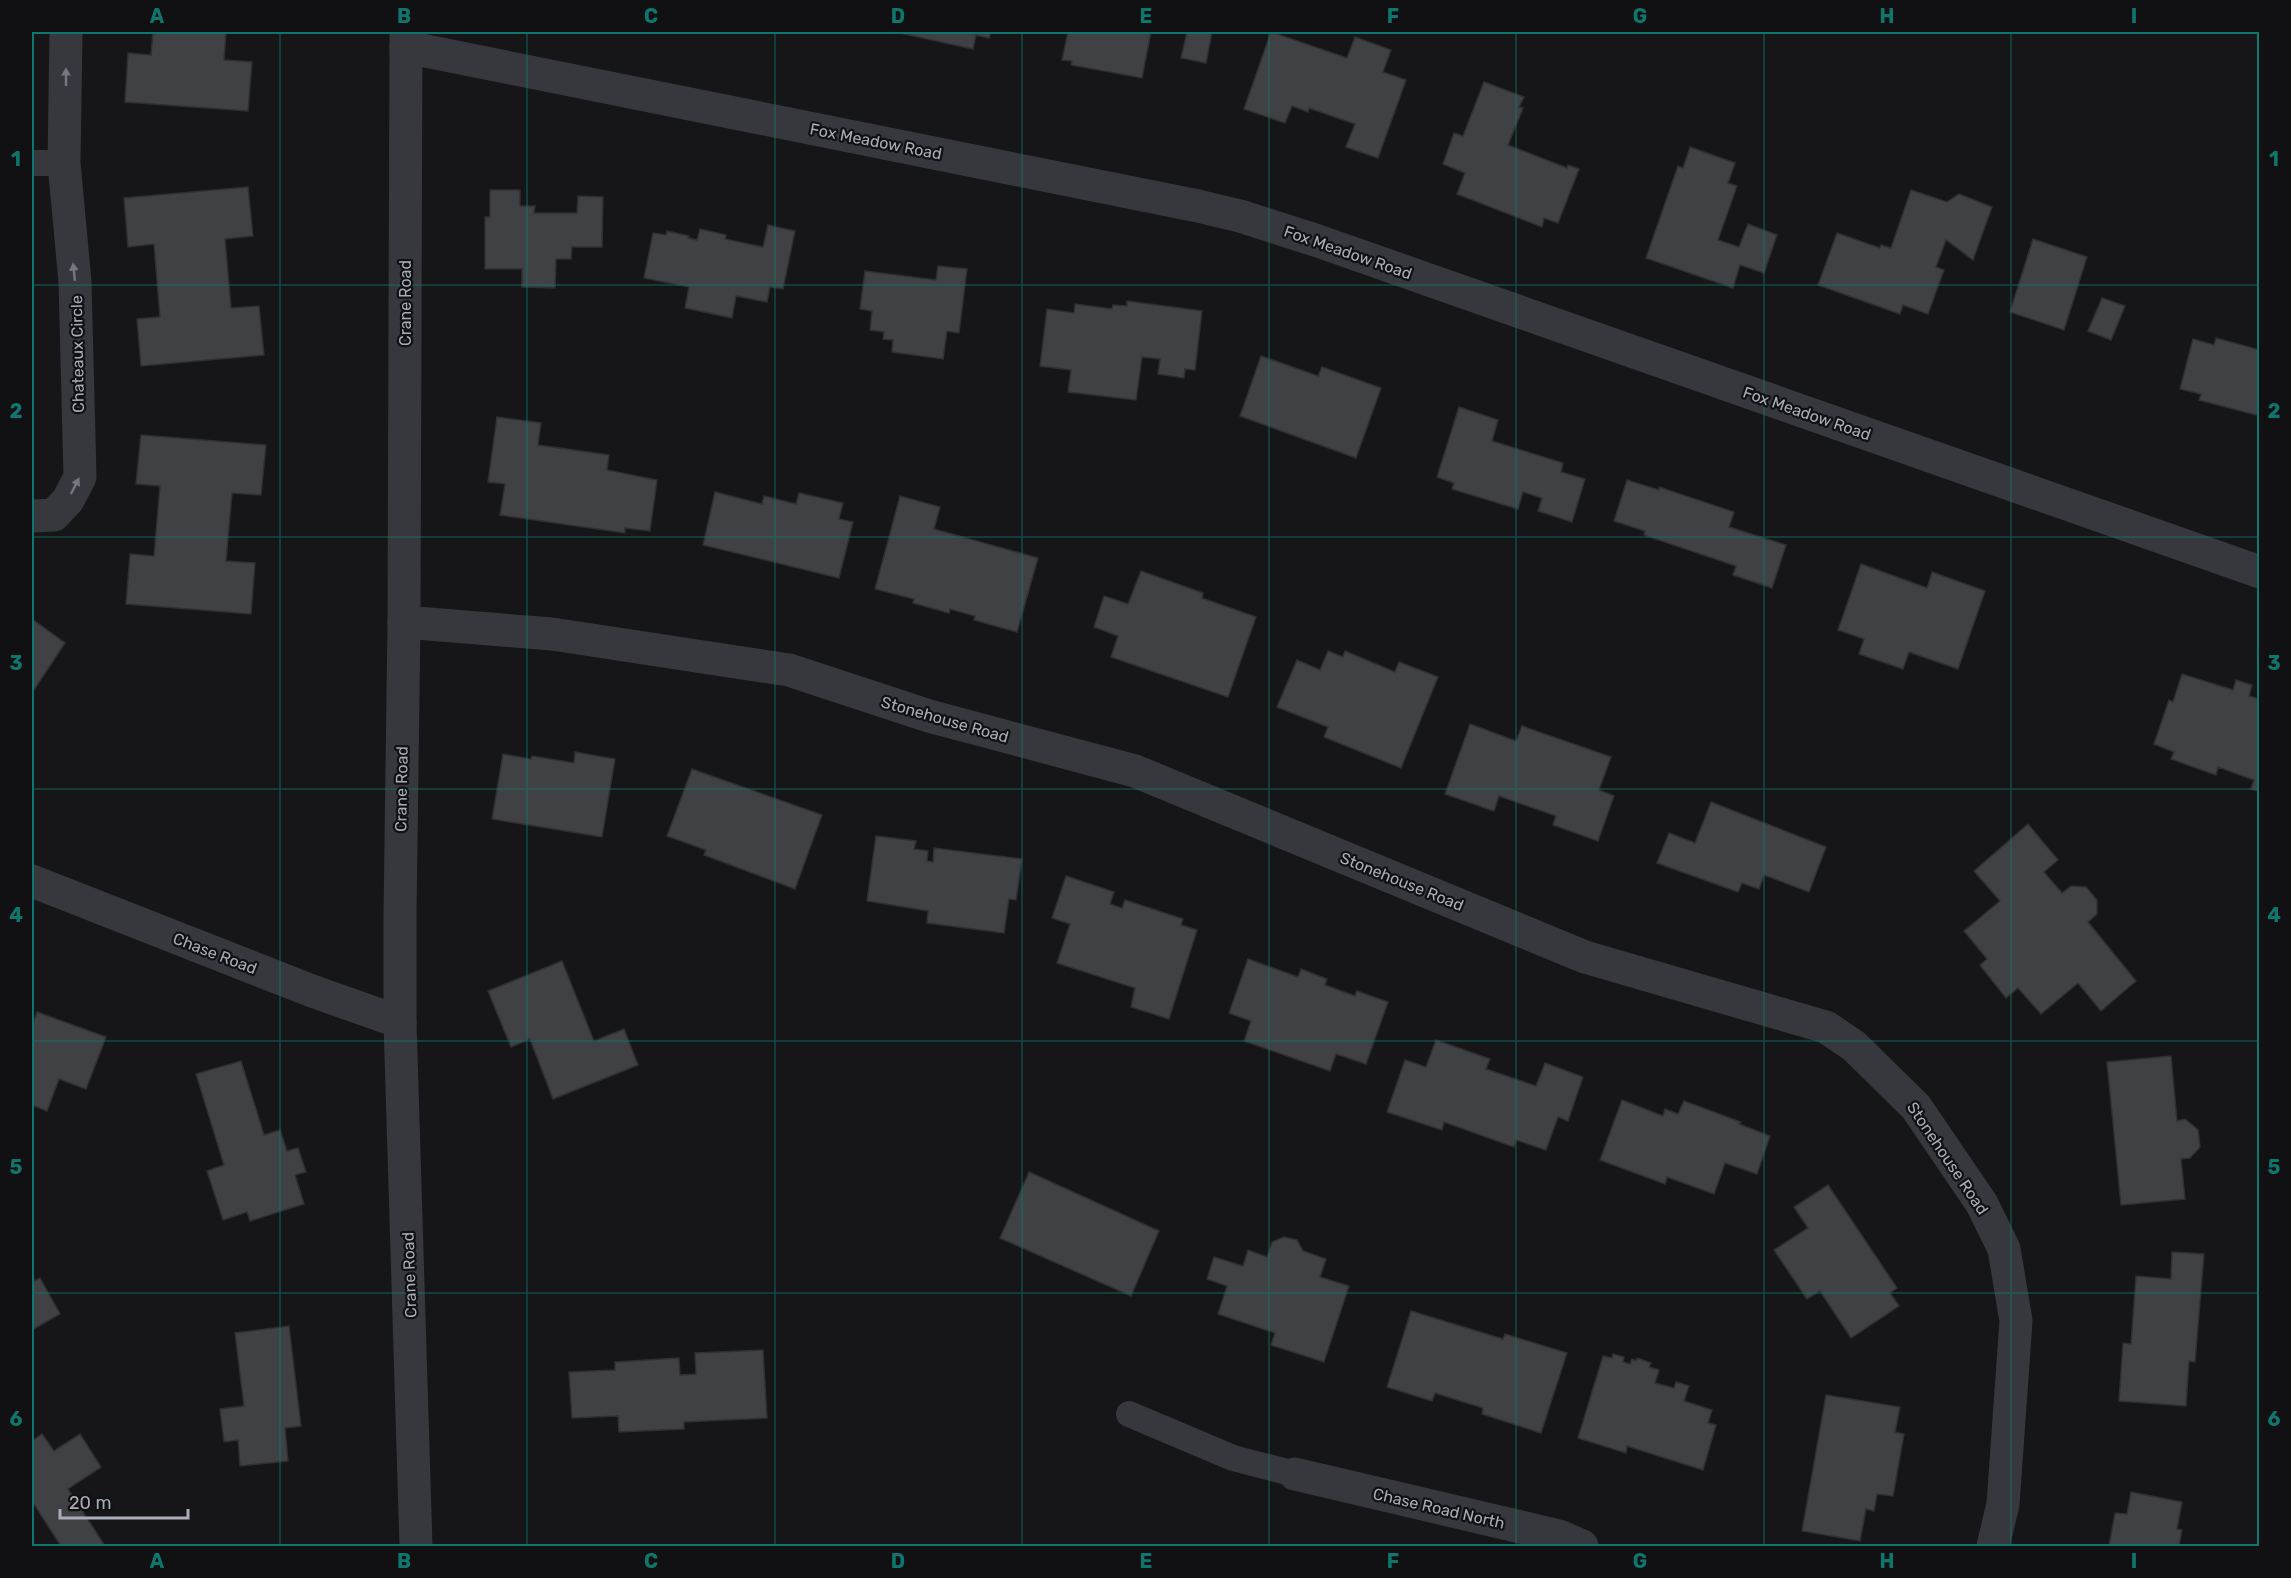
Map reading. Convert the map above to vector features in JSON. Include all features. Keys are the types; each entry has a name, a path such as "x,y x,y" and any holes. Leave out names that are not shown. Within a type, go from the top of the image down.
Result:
{"street":[{"name":"Chateaux Circle","path":"32,516 54,515 68,500 80,477 75,282 64,163 66,32"},
{"name":"Fox Meadow Road","path":"406,39 1240,216 1318,241 2259,572"},
{"name":"Crane Road","path":"406,39 400,1022 416,1546"},
{"name":"Stonehouse Road","path":"404,622 552,634 789,670 929,716 1134,771 1585,957 1826,1027 1854,1047 1916,1107 1982,1204 2004,1249 2016,1321 2003,1504 1993,1546"},
{"name":"Chase Road","path":"32,881 323,995 400,1022"},
{"name":"Chase Road North","path":"1295,1474 1559,1536 1582,1546"}],"lane":[{"path":"32,163 64,163"},
{"path":"1129,1414 1233,1458 1295,1474"}],"building":[{"path":"153,32 226,32 224,60 252,62 248,111 125,102 128,53 151,55"},
{"path":"896,32 991,32 989,38 976,35 973,49"},
{"path":"1068,32 1151,32 1142,78 1071,65 1072,61 1062,60"},
{"path":"1187,32 1212,32 1206,63 1181,58"},
{"path":"1271,32 1347,58 1355,37 1391,50 1383,72 1406,80 1378,158 1346,147 1355,124 1309,108 1308,112 1292,106 1285,123 1244,109"},
{"path":"1484,82 1524,97 1519,107 1523,108 1508,145 1567,168 1568,165 1579,169 1558,223 1544,218 1542,227 1457,194 1465,173 1443,164 1454,133 1463,136"},
{"path":"1690,147 1735,163 1728,183 1737,186 1718,240 1739,247 1748,224 1777,235 1764,273 1740,265 1733,288 1646,258 1678,166 1683,168"},
{"path":"248,187 253,236 225,239 231,308 259,306 264,355 141,366 137,319 160,317 154,244 128,247 124,198"},
{"path":"490,190 520,190 520,206 535,206 534,213 577,213 578,196 603,197 602,247 572,247 571,259 556,259 555,288 522,287 522,269 485,269 485,217 490,217"},
{"path":"1911,190 1947,202 1959,194 1992,207 1973,260 1946,240 1936,267 1944,270 1928,314 1903,305 1900,314 1818,285 1837,233 1880,248 1881,245 1891,248"},
{"path":"768,225 795,231 783,289 770,287 767,302 736,296 732,318 685,308 689,287 644,278 653,233 666,235 667,231 697,240 700,229 726,235 725,239 763,247"},
{"path":"2033,239 2087,257 2064,330 2010,312"},
{"path":"938,266 967,269 959,333 947,331 943,359 892,352 893,340 883,339 884,332 870,330 872,311 860,309 865,271 936,280"},
{"path":"2102,298 2125,306 2111,340 2088,331"},
{"path":"1127,301 1202,311 1195,370 1185,369 1184,378 1158,374 1160,359 1142,357 1136,400 1068,392 1071,370 1040,366 1047,309 1074,313 1075,304 1112,309 1113,305 1127,306"},
{"path":"2216,338 2260,350 2260,416 2199,400 2201,394 2180,389 2193,339 2214,345"},
{"path":"1261,356 1318,376 1322,367 1381,388 1356,458 1240,416"},
{"path":"1459,407 1498,420 1492,441 1563,463 1561,472 1585,479 1572,522 1538,511 1542,498 1523,492 1518,509 1452,489 1454,483 1437,477"},
{"path":"497,417 541,423 538,445 609,455 607,470 657,480 650,531 625,528 625,533 500,515 505,484 488,482"},
{"path":"141,435 266,445 261,495 232,493 226,561 255,563 251,614 126,604 130,554 154,556 160,486 136,484"},
{"path":"1627,480 1659,490 1659,487 1734,512 1729,527 1786,545 1772,588 1733,575 1736,566 1644,535 1645,531 1614,521"},
{"path":"715,492 762,504 764,496 796,504 799,493 843,503 839,519 853,522 839,578 703,545"},
{"path":"900,496 940,507 934,529 1038,558 1017,632 974,620 975,616 950,609 949,613 913,603 914,599 875,589"},
{"path":"1861,564 1927,588 1932,572 1985,591 1958,669 1909,652 1903,669 1859,654 1864,639 1838,630"},
{"path":"1141,571 1203,593 1202,598 1256,617 1228,697 1111,657 1118,636 1094,627 1104,596 1128,604"},
{"path":"32,619 65,643 32,693"},
{"path":"1328,651 1343,657 1345,651 1395,672 1399,662 1438,677 1401,768 1324,737 1328,727 1277,707 1297,660 1320,670"},
{"path":"2182,674 2233,690 2236,680 2252,685 2249,696 2260,699 2260,792 2251,789 2254,780 2218,767 2216,775 2171,759 2174,752 2154,744 2169,700 2173,702"},
{"path":"1470,724 1516,741 1522,726 1611,757 1599,790 1614,796 1598,841 1553,825 1556,816 1499,796 1494,811 1445,794"},
{"path":"575,752 615,759 602,837 492,819 503,754 574,763"},
{"path":"692,769 822,815 795,889 704,855 706,850 667,836"},
{"path":"1711,802 1826,847 1809,892 1764,875 1759,889 1742,883 1738,892 1657,863 1669,833 1695,843"},
{"path":"2028,824 2058,860 2044,872 2062,893 2071,886 2086,887 2097,900 2097,914 2088,922 2136,981 2101,1011 2078,983 2041,1014 2018,988 2006,998 1980,965 1987,959 1964,931 2000,901 1974,871"},
{"path":"876,836 916,841 914,849 928,851 927,861 933,862 934,848 1022,859 1016,900 1009,899 1004,933 927,923 928,911 867,901"},
{"path":"1066,876 1114,892 1110,904 1122,908 1125,900 1183,919 1181,925 1197,930 1169,1019 1131,1007 1135,988 1057,963 1070,924 1052,918"},
{"path":"1248,959 1298,977 1301,969 1327,979 1325,985 1355,996 1357,991 1388,1002 1366,1064 1336,1054 1330,1071 1244,1041 1251,1021 1229,1013"},
{"path":"562,961 594,1041 624,1029 638,1065 553,1099 530,1039 511,1047 488,991"},
{"path":"37,1012 106,1037 86,1089 59,1079 47,1111 32,1105 32,1027"},
{"path":"1436,1040 1490,1059 1486,1069 1536,1086 1545,1063 1583,1077 1568,1121 1558,1117 1546,1150 1516,1140 1514,1147 1444,1122 1442,1130 1387,1112 1405,1060 1426,1067"},
{"path":"2171,1056 2177,1121 2185,1119 2198,1130 2200,1147 2190,1158 2181,1159 2185,1199 2121,1205 2107,1062"},
{"path":"241,1061 264,1135 280,1130 287,1151 298,1148 306,1172 295,1175 304,1204 250,1221 247,1212 223,1220 207,1171 224,1165 196,1074"},
{"path":"1622,1100 1663,1116 1665,1109 1678,1114 1684,1101 1741,1122 1739,1124 1770,1136 1757,1174 1725,1163 1714,1194 1667,1177 1665,1184 1600,1160"},
{"path":"1029,1172 1159,1231 1131,1296 1000,1238"},
{"path":"1828,1185 1897,1288 1890,1293 1899,1306 1851,1338 1820,1291 1807,1299 1774,1250 1808,1228 1794,1207"},
{"path":"1284,1237 1297,1240 1303,1251 1326,1259 1320,1277 1349,1286 1324,1362 1271,1345 1275,1333 1218,1314 1227,1286 1207,1279 1214,1257 1243,1266 1248,1250 1267,1257 1272,1242"},
{"path":"2172,1252 2204,1254 2195,1362 2189,1361 2186,1406 2119,1401 2123,1343 2131,1344 2136,1276 2171,1279"},
{"path":"32,1274 35,1281 40,1278 60,1314 32,1330"},
{"path":"1411,1311 1503,1339 1505,1334 1567,1353 1541,1433 1482,1414 1483,1408 1435,1393 1432,1401 1387,1387"},
{"path":"289,1326 301,1426 285,1428 288,1461 240,1466 238,1440 224,1442 220,1409 244,1406 235,1333"},
{"path":"763,1350 767,1418 684,1422 684,1429 619,1432 618,1416 572,1418 569,1372 615,1370 615,1362 679,1358 680,1375 696,1374 695,1353"},
{"path":"1613,1354 1624,1357 1623,1362 1630,1364 1632,1359 1636,1361 1637,1358 1651,1363 1649,1367 1659,1370 1655,1383 1674,1388 1676,1382 1689,1386 1684,1401 1712,1410 1708,1423 1716,1425 1703,1470 1627,1446 1626,1453 1578,1438 1603,1356 1612,1358"},
{"path":"1826,1395 1900,1407 1895,1432 1904,1434 1893,1496 1877,1494 1874,1511 1866,1509 1860,1541 1802,1531"},
{"path":"42,1434 54,1451 80,1434 101,1467 68,1489 105,1546 61,1546 32,1501 32,1441"},
{"path":"2131,1492 2182,1502 2177,1529 2182,1530 2179,1546 2109,1546 2115,1513 2127,1514"}]}
